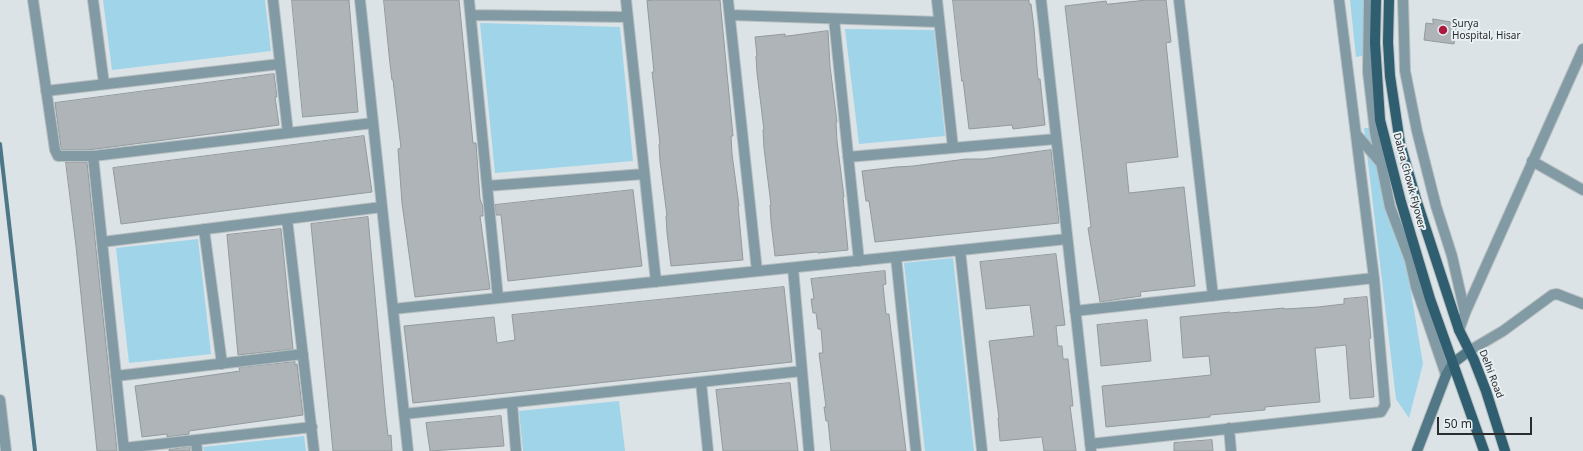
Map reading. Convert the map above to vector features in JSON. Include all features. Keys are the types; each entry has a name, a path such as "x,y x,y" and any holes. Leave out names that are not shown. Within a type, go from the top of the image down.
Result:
{"main road":[{"name":"Dabra Chowk Flyover","path":"1376,0 1376,43 1380,120 1401,202 1423,275 1453,363"},
{"name":"Dabra Chowk Flyover","path":"1389,0 1388,42 1390,76 1400,143 1416,199 1459,330"},
{"name":"Delhi Road","path":"1459,330 1486,390 1505,451"},
{"path":"1417,451 1446,375 1453,363 1469,351"},
{"path":"1453,363 1484,451"}],"street":[{"path":"33,0 54,150 58,156 93,156 373,123"},
{"path":"93,0 104,84"},
{"path":"273,0 288,133"},
{"path":"360,0 408,451"},
{"path":"469,0 498,298"},
{"path":"626,0 656,282"},
{"path":"728,0 757,272"},
{"path":"937,0 953,148"},
{"path":"1041,0 1091,447 1229,428 1381,412 1383,410 1385,405 1374,278 1339,0"},
{"path":"1179,0 1213,296"},
{"path":"1369,0 1368,72 1375,132 1390,207 1410,260 1416,287 1446,375"},
{"path":"1403,0 1405,72 1417,131 1436,206 1452,256 1465,312"},
{"path":"471,14 627,17"},
{"path":"730,15 939,22"},
{"path":"834,19 859,261"},
{"path":"1459,330 1465,312 1583,49"},
{"path":"46,91 280,64"},
{"path":"1356,134 1381,163"},
{"path":"848,157 1056,139"},
{"path":"93,156 124,450 312,427"},
{"path":"1532,161 1583,190"},
{"path":"487,186 644,174"},
{"path":"102,242 382,207"},
{"path":"287,219 314,451"},
{"path":"204,229 222,364"},
{"path":"393,309 1067,239"},
{"path":"960,250 982,451"},
{"path":"896,257 916,451"},
{"path":"793,268 809,451"},
{"path":"1076,311 1374,278"},
{"path":"1469,351 1503,331 1552,295 1557,294 1583,304"},
{"path":"116,376 303,354"},
{"path":"404,414 802,372"},
{"path":"701,382 708,451"},
{"path":"0,400 6,451"},
{"path":"512,403 516,451"},
{"path":"1229,428 1231,451"},
{"path":"196,440 197,451"}],"shaded area":[{"path":"103,0 265,0 271,51 112,70"},
{"path":"1350,0 1366,0 1367,55 1356,57"},
{"path":"480,23 620,27 633,161 495,173"},
{"path":"845,29 934,30 945,136 859,144"},
{"path":"1364,128 1369,128 1407,268 1423,364 1409,418 1396,399"},
{"path":"198,239 211,354 129,363 116,248"},
{"path":"953,258 974,451 925,451 904,263"},
{"path":"619,401 625,451 523,451 519,411"},
{"path":"304,436 306,451 204,451 203,447"}],"building":[{"path":"292,0 349,0 358,112 303,117"},
{"path":"384,0 459,0 473,143 476,143 480,199 483,207 483,216 480,216 490,289 415,297 402,203 398,149 401,148 390,64"},
{"path":"720,0 733,136 731,136 732,154 739,206 743,260 671,266 667,233 667,216 660,161 660,144 652,72 654,72 647,1"},
{"path":"953,0 1029,0 1029,4 1031,4 1038,79 1040,79 1045,125 1013,129 1012,125 969,129"},
{"path":"1147,0 1166,0 1171,42 1166,43 1178,157 1126,163 1129,193 1184,187 1195,286 1140,292 1141,296 1100,302 1088,228 1091,227 1065,6 1106,1 1107,4"},
{"path":"1433,19 1457,23 1454,44 1424,40 1426,23 1433,24"},
{"path":"828,31 848,250 775,256 764,148 764,130 757,73 755,37 785,34 785,36"},
{"path":"274,74 277,97 275,97 279,125 88,150 62,150 61,148 55,103"},
{"path":"364,136 372,192 121,224 113,168"},
{"path":"1051,150 1059,223 875,242 869,201 866,201 862,171 966,159 983,159"},
{"path":"66,162 87,162 117,451 97,451"},
{"path":"633,190 642,266 508,281 501,215 496,215 495,205"},
{"path":"368,217 385,408 388,436 391,435 392,451 333,451 311,224"},
{"path":"281,229 293,349 238,355 227,235"},
{"path":"1056,254 1065,325 1056,326 1058,346 1062,346 1063,359 1068,359 1073,406 1070,406 1076,451 1044,451 1042,437 1000,441 999,418 989,341 1034,336 1030,305 986,309 980,262"},
{"path":"885,271 886,284 883,285 886,314 889,314 906,451 831,451 828,421 826,421 824,407 826,407 819,353 823,353 821,329 818,329 816,313 813,313 811,299 814,299 811,279"},
{"path":"784,287 792,362 413,403 404,326 494,317 497,343 515,340 512,315"},
{"path":"1367,297 1374,397 1350,399 1346,345 1315,348 1320,402 1265,407 1265,410 1210,415 1210,417 1106,427 1102,386 1211,375 1209,356 1183,358 1180,317 1284,308 1318,307 1344,304 1344,299"},
{"path":"1147,320 1151,361 1101,366 1097,325"},
{"path":"295,362 295,365 297,364 303,415 189,431 189,434 167,437 167,434 142,437 135,386 240,371 239,368"},
{"path":"790,383 798,451 723,451 716,390"},
{"path":"501,416 504,446 430,451 426,423"},
{"path":"1212,440 1213,451 1174,451 1174,443"},
{"path":"190,447 190,451 169,451 169,450"}],"waterway":[{"path":"0,144 35,451"}],"place":[{"name":"Surya Hospital, Hisar","path":"1443,30"}]}
